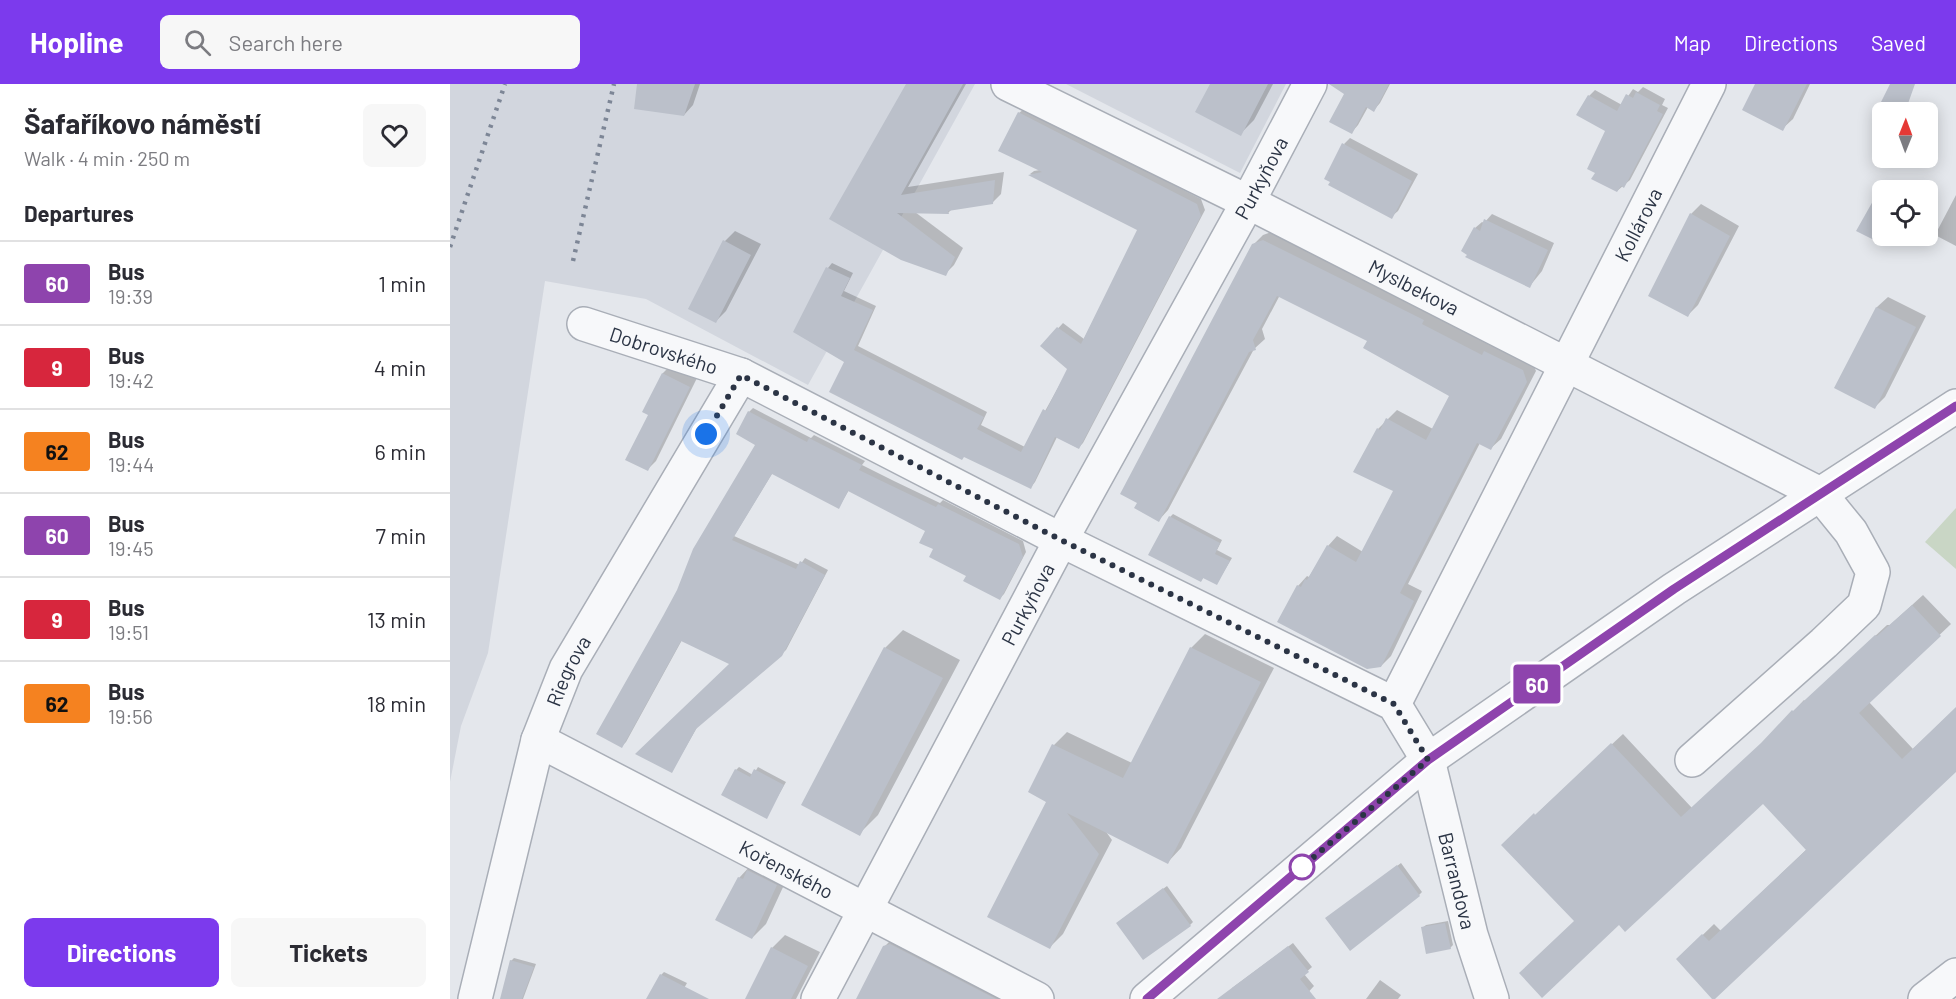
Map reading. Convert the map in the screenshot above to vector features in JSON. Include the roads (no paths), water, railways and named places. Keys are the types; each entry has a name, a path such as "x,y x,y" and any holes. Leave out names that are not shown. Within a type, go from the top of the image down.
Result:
{"street":[{"name":"Myslbekova","path":"1008,84 1248,202 1820,494"},
{"name":"Purkyňova","path":"818,999 1061,540 1248,202 1310,84"},
{"name":"Kollárova","path":"1394,704 1709,84"},
{"name":"Dobrovského","path":"584,324 741,375 1061,540 1394,704"},
{"name":"Riegrova","path":"475,999 538,740 566,669 741,375"},
{"path":"1147,999 1428,760 1674,589 1956,406"},
{"path":"1692,760 1824,644 1864,605 1873,572 1851,532 1820,494"},
{"path":"1394,704 1428,760"},
{"name":"Kořenského","path":"538,740 1037,999"},
{"name":"Barrandova","path":"1428,760 1471,935 1492,999"}],"railway":[{"path":"450,247 505,84"},
{"path":"573,261 614,84"}]}
